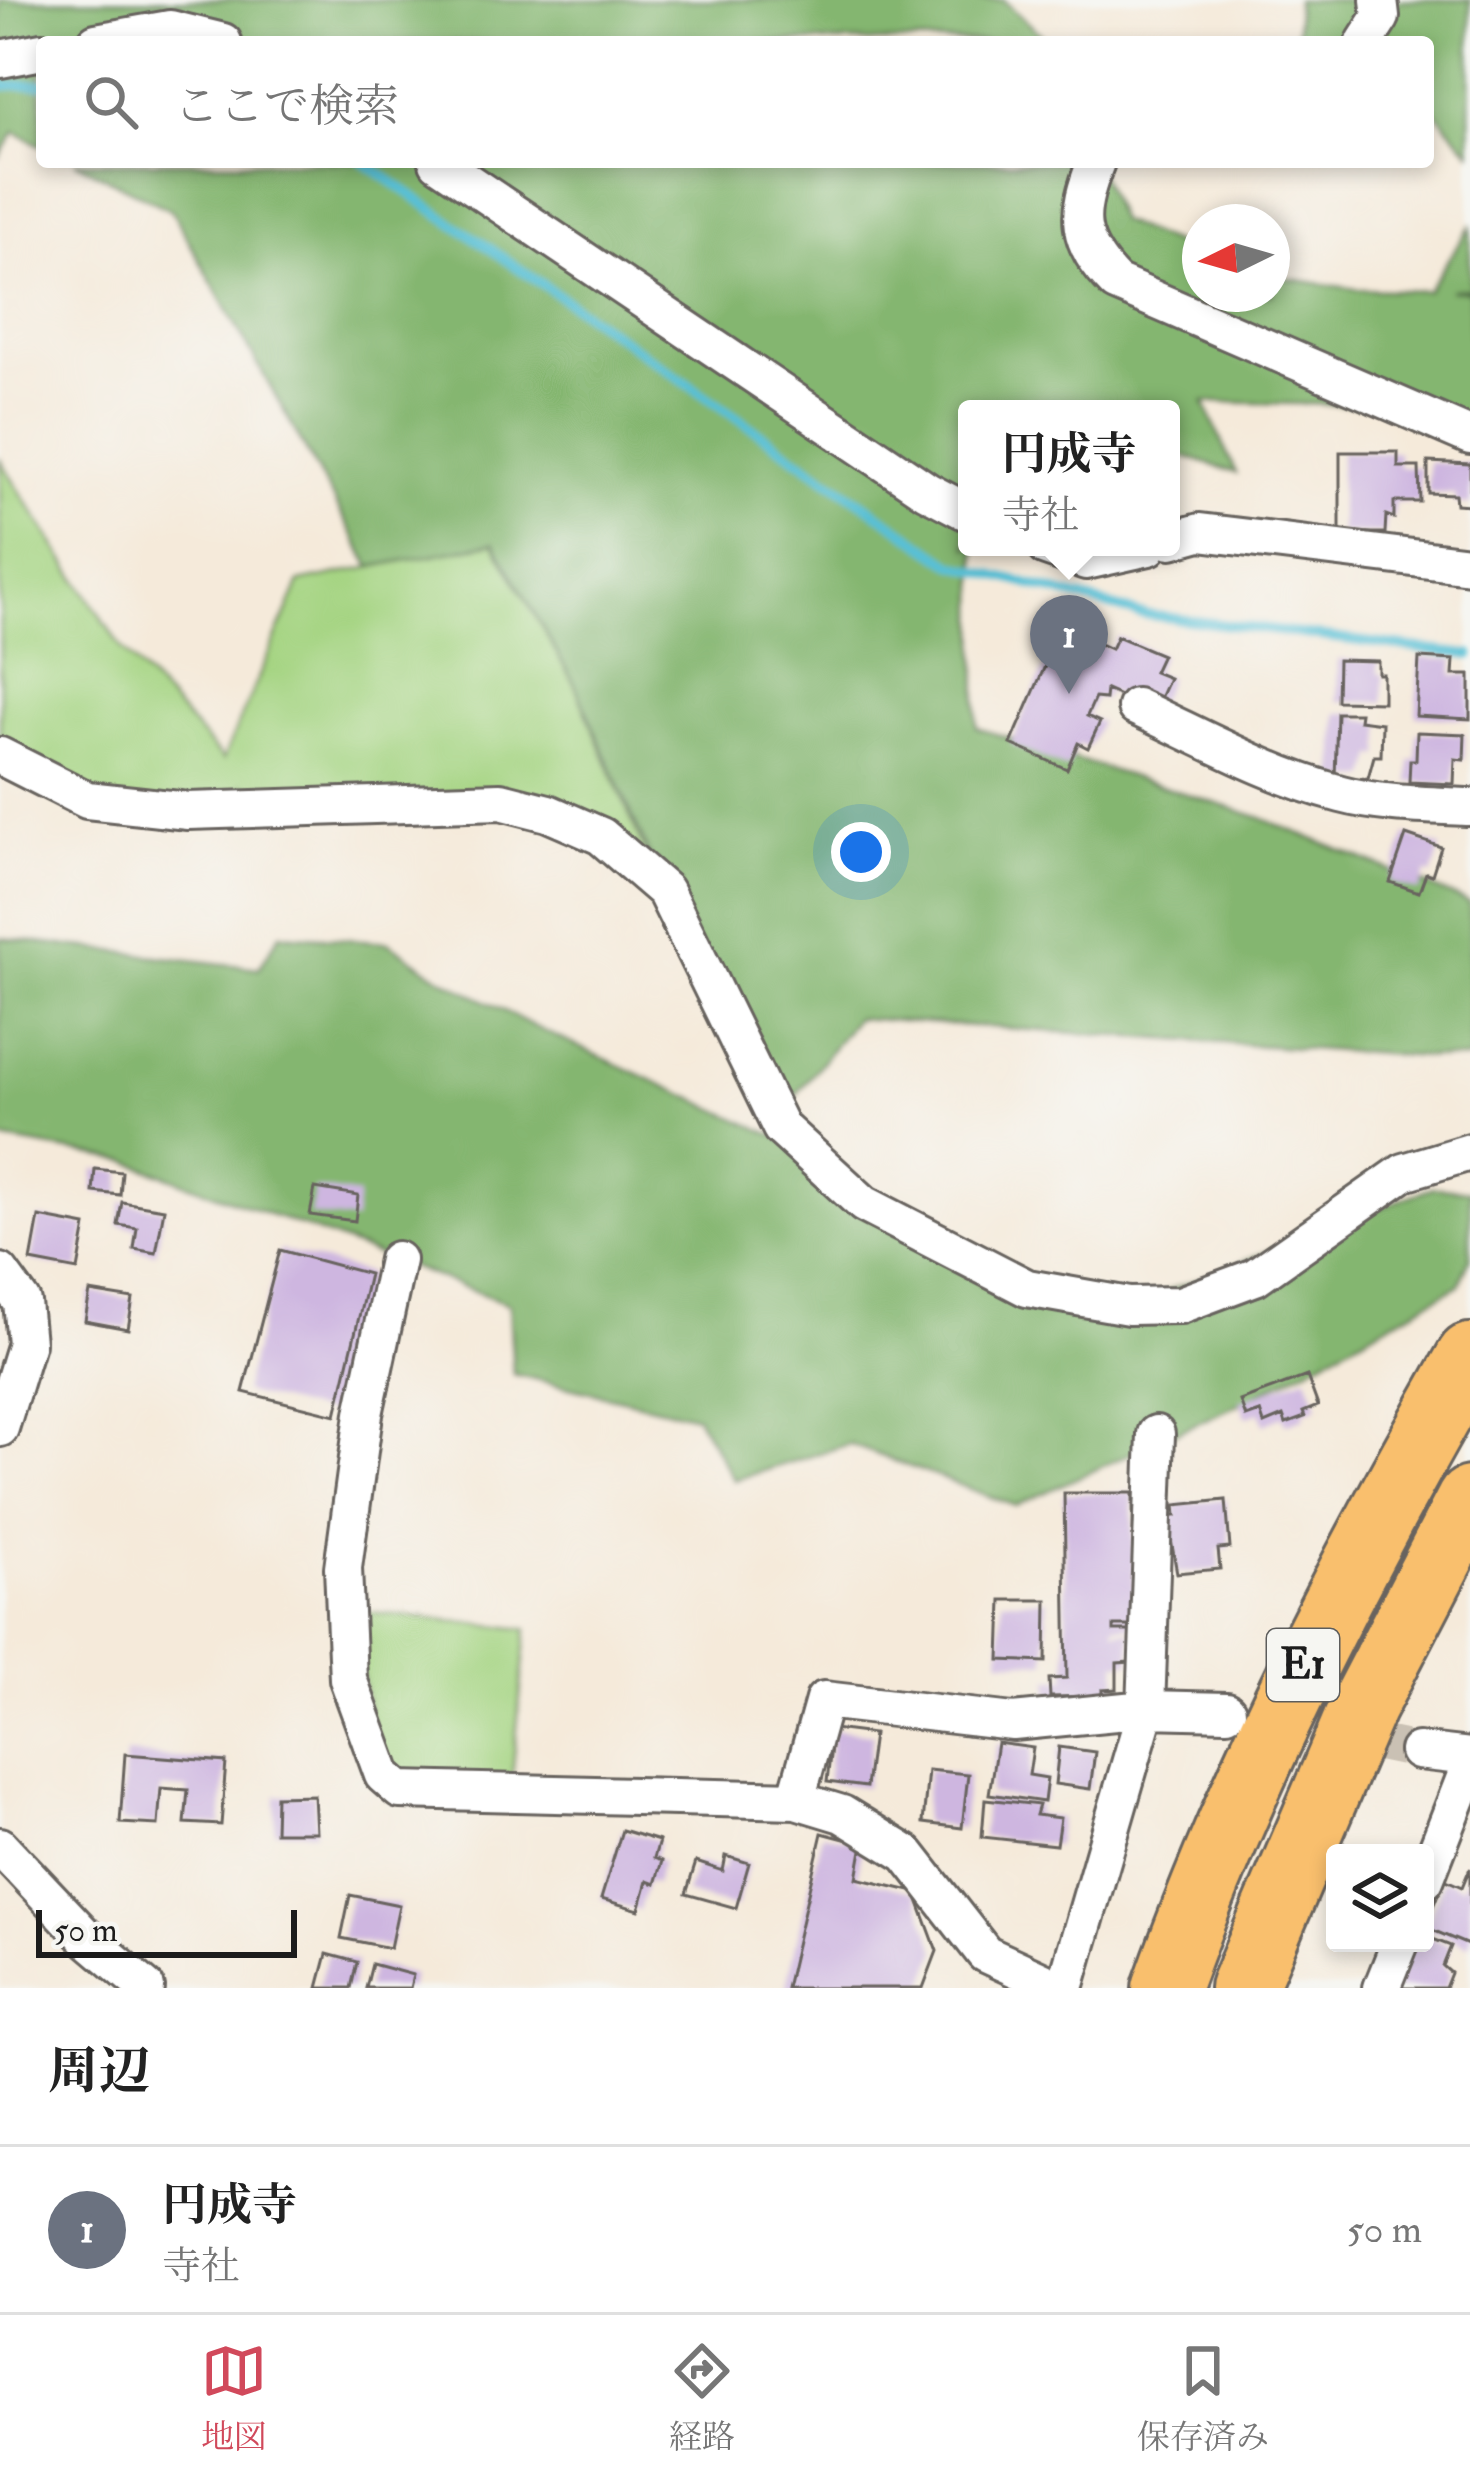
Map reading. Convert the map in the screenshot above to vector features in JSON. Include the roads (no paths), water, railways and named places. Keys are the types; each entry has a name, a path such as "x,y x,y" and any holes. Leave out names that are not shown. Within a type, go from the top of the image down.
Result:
{"highway":[{"name":"E1","path":"1166,1988 1292,1686 1382,1512 1470,1357"},
{"name":"E1","path":"1243,1988 1363,1706 1470,1500"}],"street":[{"path":"1369,36 1381,17 1379,0"},
{"path":"130,36 170,29 199,36"},
{"path":"0,58 36,52"},
{"path":"447,168 958,507"},
{"path":"1094,168 1079,218 1094,260 1116,283 1470,436"},
{"path":"1180,538 1200,532 1470,565"},
{"path":"1072,556 1086,561 1108,556"},
{"path":"1136,707 1275,772 1343,794 1413,805 1470,807"},
{"path":"0,757 87,800 188,811 501,801 548,813 601,836 665,891 781,1128 864,1204 1027,1288 1129,1306 1180,1305 1256,1277 1404,1172 1470,1152"},
{"path":"397,1260 364,1414 343,1568 348,1679 382,1775 400,1790 468,1795 796,1799 842,1814 907,1854 985,1954 1062,1988 1146,1709 1156,1434"},
{"path":"0,1272 22,1302 26,1343 0,1427"},
{"path":"796,1799 824,1700 1013,1722 1146,1709 1227,1712"},
{"path":"1418,1751 1470,1761 1434,1856"},
{"path":"0,1846 86,1937 146,1988"},
{"path":"1382,1988 1396,1952"}],"waterway":[{"path":"0,86 36,84"},
{"path":"372,168 952,564 1140,614 1470,655"}],"tunnel":[{"path":"1263,1719 1418,1751"}],"place":[{"name":"円成寺","path":"1069,694"}]}
